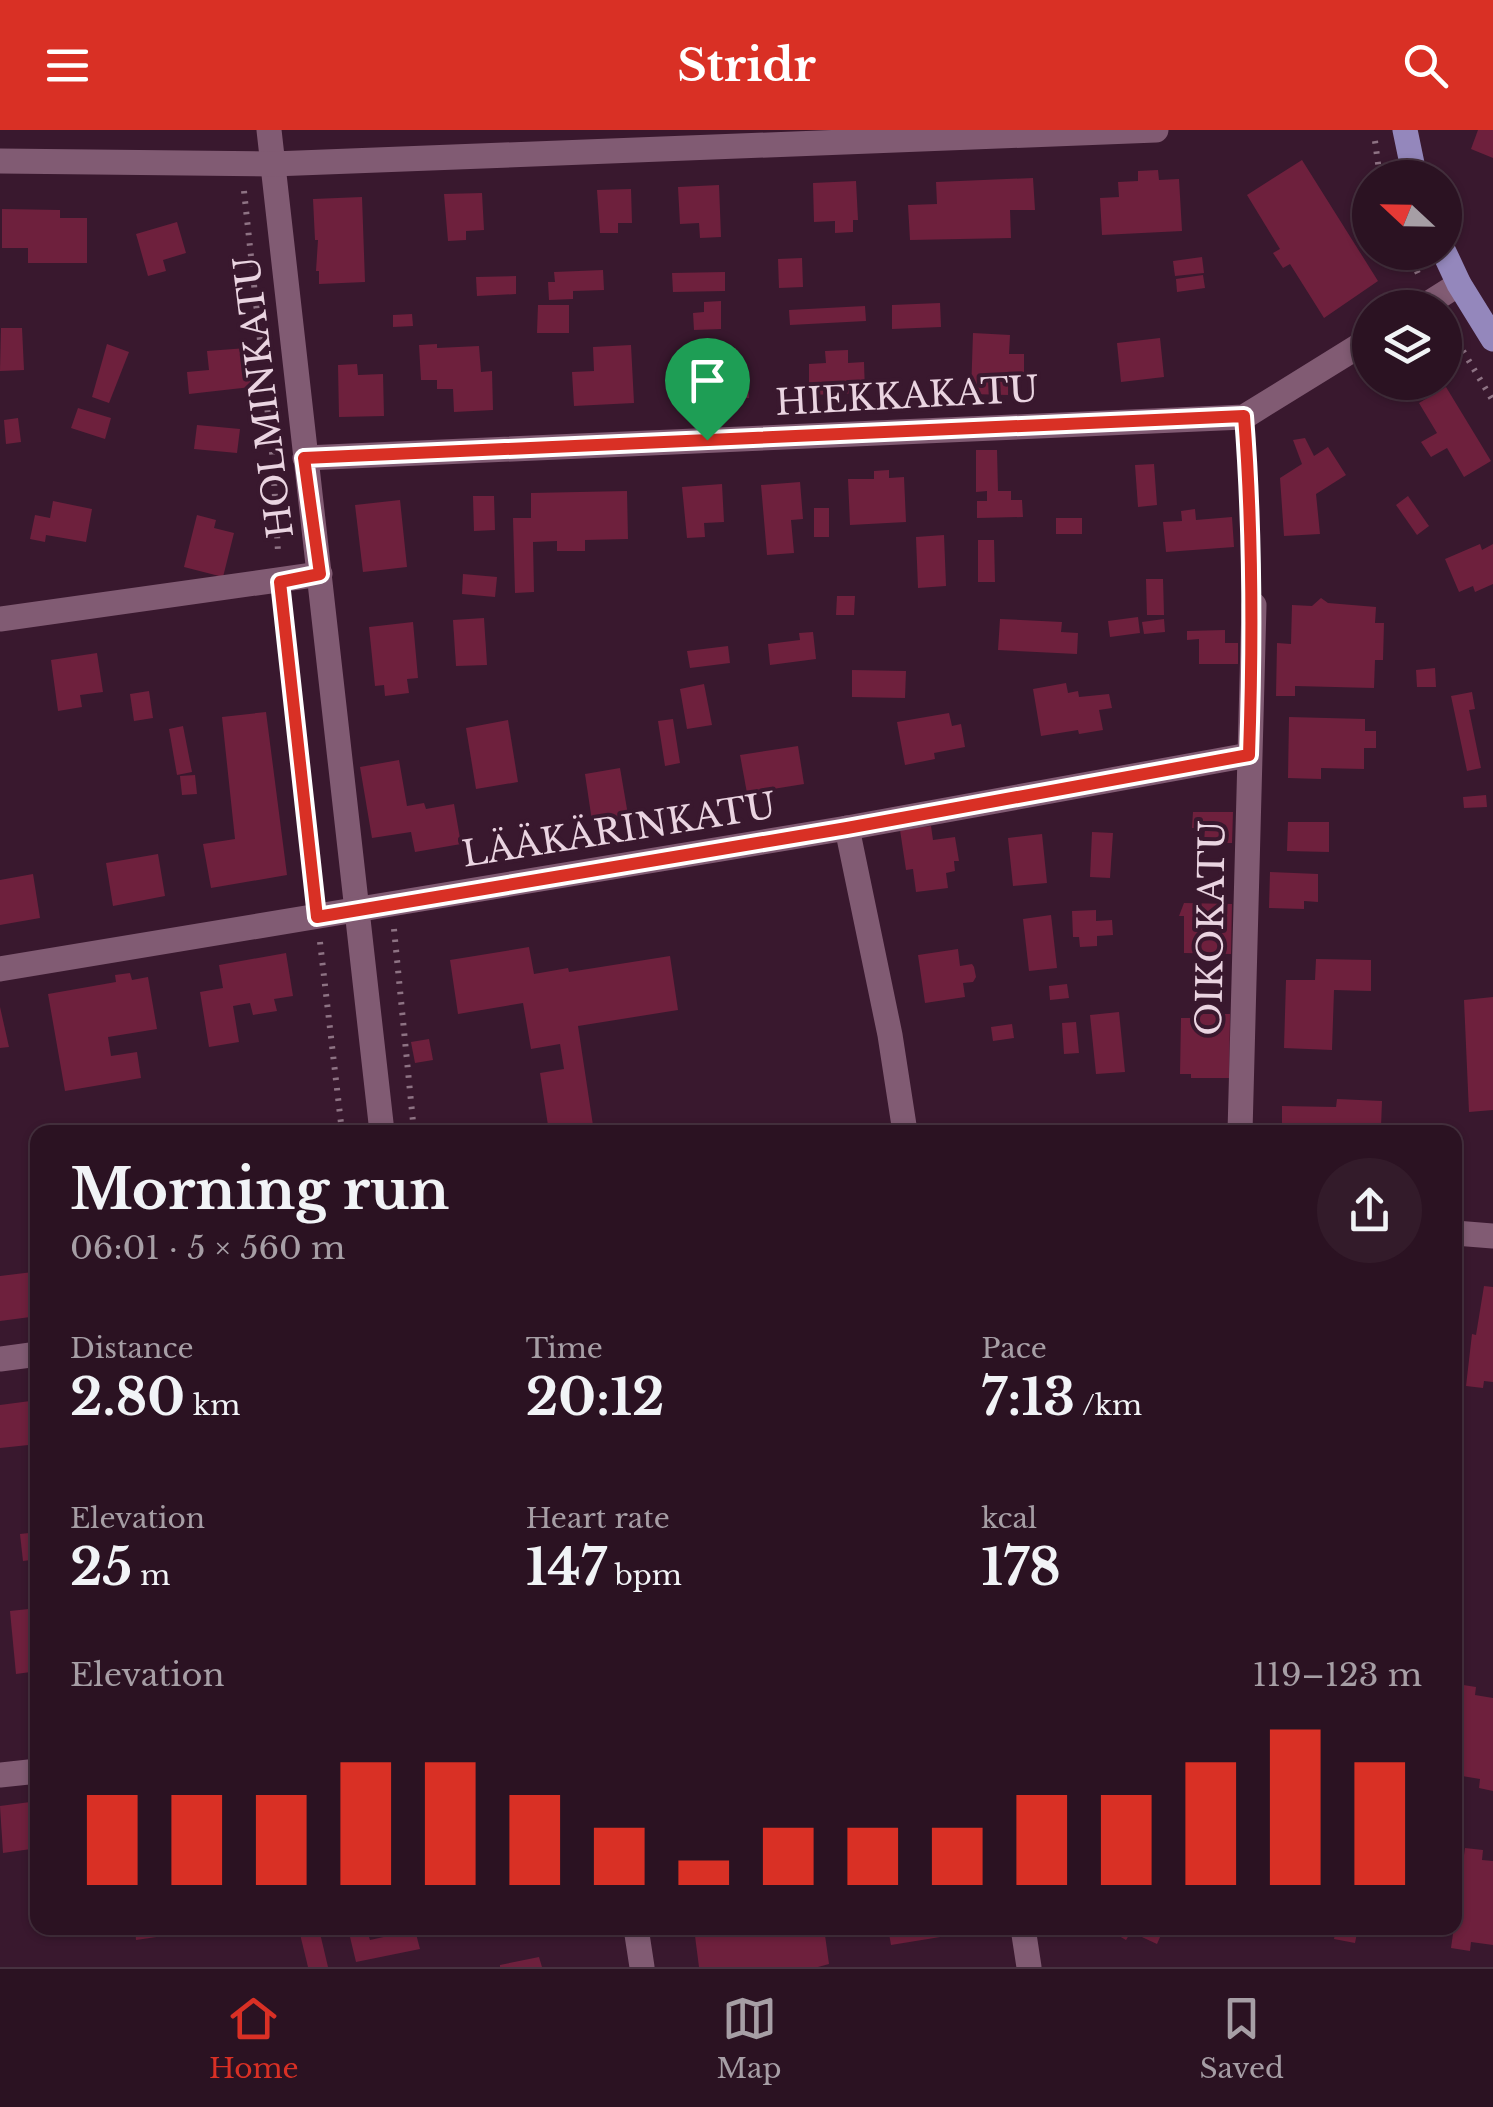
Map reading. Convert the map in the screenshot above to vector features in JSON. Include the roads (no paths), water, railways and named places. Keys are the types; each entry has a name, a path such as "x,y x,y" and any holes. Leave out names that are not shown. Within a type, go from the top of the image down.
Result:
{"main road":[{"path":"1406,130 1412,160"},
{"path":"1452,270 1493,339"}],"street":[{"name":"HOLMINKATU","path":"270,130 381,1125"},
{"path":"0,162 273,164 1156,130"},
{"path":"1449,290 1459,284"},
{"name":"HIEKKAKATU","path":"304,458 1244,416 1352,350"},
{"path":"0,620 320,574"},
{"name":"OIKOKATU","path":"1240,1125 1254,604"},
{"name":"LÄÄKÄRINKATU","path":"0,969 847,828 1249,755"},
{"path":"847,828 890,1035 903,1125"},
{"path":"1462,1234 1493,1236"},
{"path":"0,1359 30,1355"},
{"path":"0,1774 30,1771"},
{"path":"637,1935 642,1967"},
{"path":"1024,1935 1029,1967"}]}
